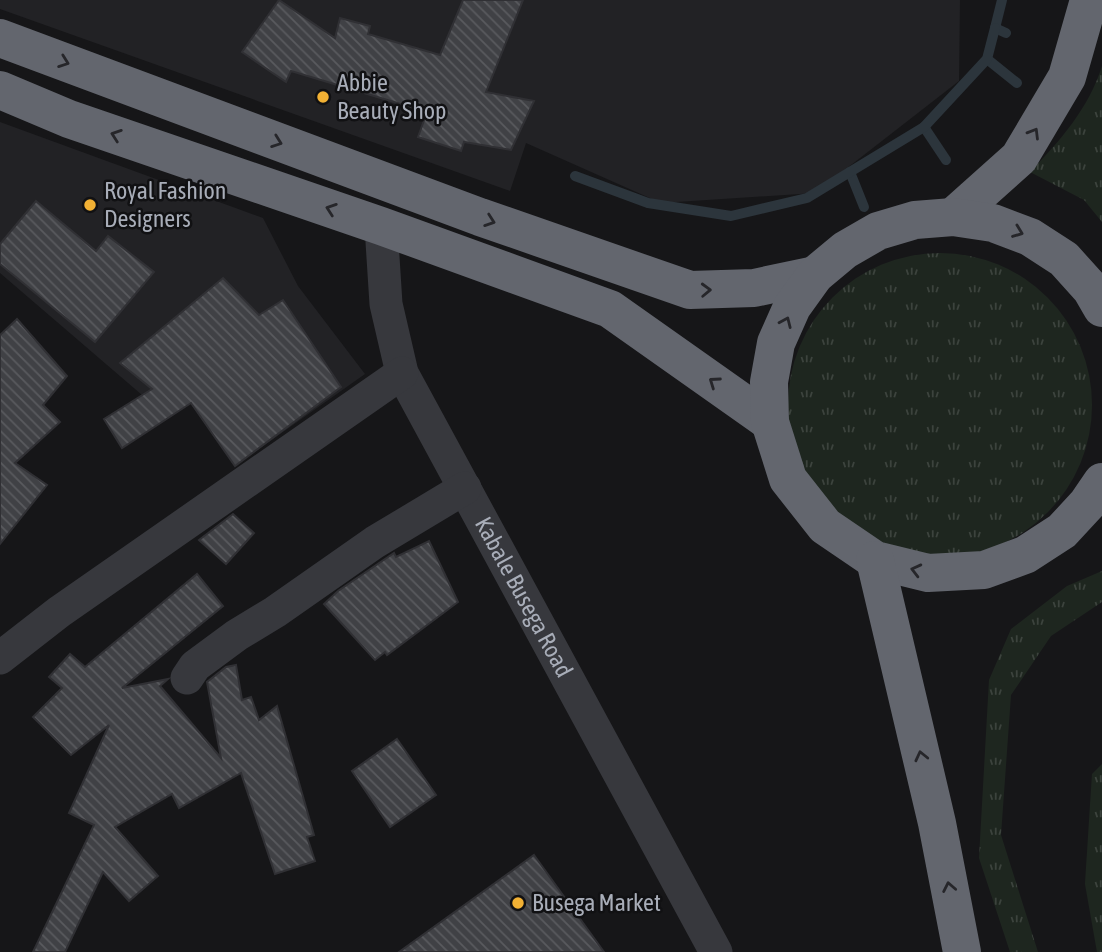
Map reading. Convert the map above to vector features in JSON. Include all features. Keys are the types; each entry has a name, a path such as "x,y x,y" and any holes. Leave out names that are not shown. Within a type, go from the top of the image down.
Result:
{"highway":[{"path":"953,217 1019,158 1067,77 1089,0"},
{"path":"0,38 467,213 690,290 754,288 815,275"},
{"path":"0,90 69,119 381,226 610,309 770,422"},
{"path":"1102,308 1091,289 1064,259 1031,237 993,223 953,217 915,220 878,231 845,250 815,275 792,307 776,343 769,382 770,422 788,479 825,526 875,560 928,573 984,570 1025,555 1062,531 1087,504 1102,482"},
{"path":"1062,531 1102,530"},
{"path":"875,560 937,823 962,952"}],"street":[{"name":"Kabale Busega Road","path":"381,226 386,304 402,373 716,952"},
{"path":"0,658 59,612 402,373"},
{"path":"187,678 195,666 237,635 375,542 465,488"}],"shaded area":[{"path":"0,0 960,0 959,81 815,193 661,203 526,143 510,191 0,9"},
{"path":"0,122 263,218 298,286 365,374 235,466 171,376 198,356 142,395 0,273"}],"green space":[{"path":"1102,66 1102,222 1084,200 1030,172 1063,136 1081,110"},
{"path":"940,253 970,256 998,265 1024,279 1047,298 1066,321 1080,347 1089,375 1092,405 1089,435 1080,463 1066,489 1047,512 1024,531 998,545 970,554 940,557 910,554 882,545 856,531 833,512 814,489 800,463 791,435 788,405 791,375 800,347 814,321 833,298 856,279 882,265 910,256"},
{"path":"1102,571 1102,602 1051,636 1011,695 1001,835 1038,952 1010,952 979,858 989,680 1011,629 1067,586"},
{"path":"1102,764 1102,952 1097,952 1085,884 1092,774"}],"building":[{"path":"279,0 335,38 340,18 370,26 368,34 440,55 463,0 523,0 486,92 534,101 511,150 464,142 461,151 418,137 427,112 291,71 286,82 242,52"},
{"path":"36,201 96,251 108,236 154,272 95,342 0,264 0,244"},
{"path":"223,278 259,315 283,300 341,387 235,466 191,403 122,448 104,419 152,389 120,363"},
{"path":"17,319 67,376 43,405 60,422 15,463 47,485 0,544 0,335"},
{"path":"233,514 254,533 226,564 199,540"},
{"path":"429,541 458,602 387,655 385,652 375,660 324,604 338,591 394,553 396,557"},
{"path":"197,574 223,606 122,688 168,679 160,686 221,758 207,682 226,667 236,665 242,700 251,697 259,720 277,706 314,835 307,837 315,861 275,874 241,773 179,808 172,794 115,827 158,876 129,901 103,872 65,952 33,952 94,825 69,813 109,725 71,755 33,717 62,688 49,677 70,654 85,667"},
{"path":"397,739 436,795 390,827 352,771"},
{"name":"Busega Market","path":"534,855 604,952 399,952"}],"waterway":[{"path":"1002,0 995,28 1006,33"},
{"path":"575,176 648,203 731,216 807,198 924,127 987,59 995,28"},
{"path":"987,59 1017,83"},
{"path":"924,127 946,160"},
{"path":"850,172 864,207"}],"place":[{"name":"Abbie Beauty Shop","path":"323,97"},
{"name":"Royal Fashion Designers","path":"90,205"},
{"name":"Busega Market","path":"518,903"}]}
